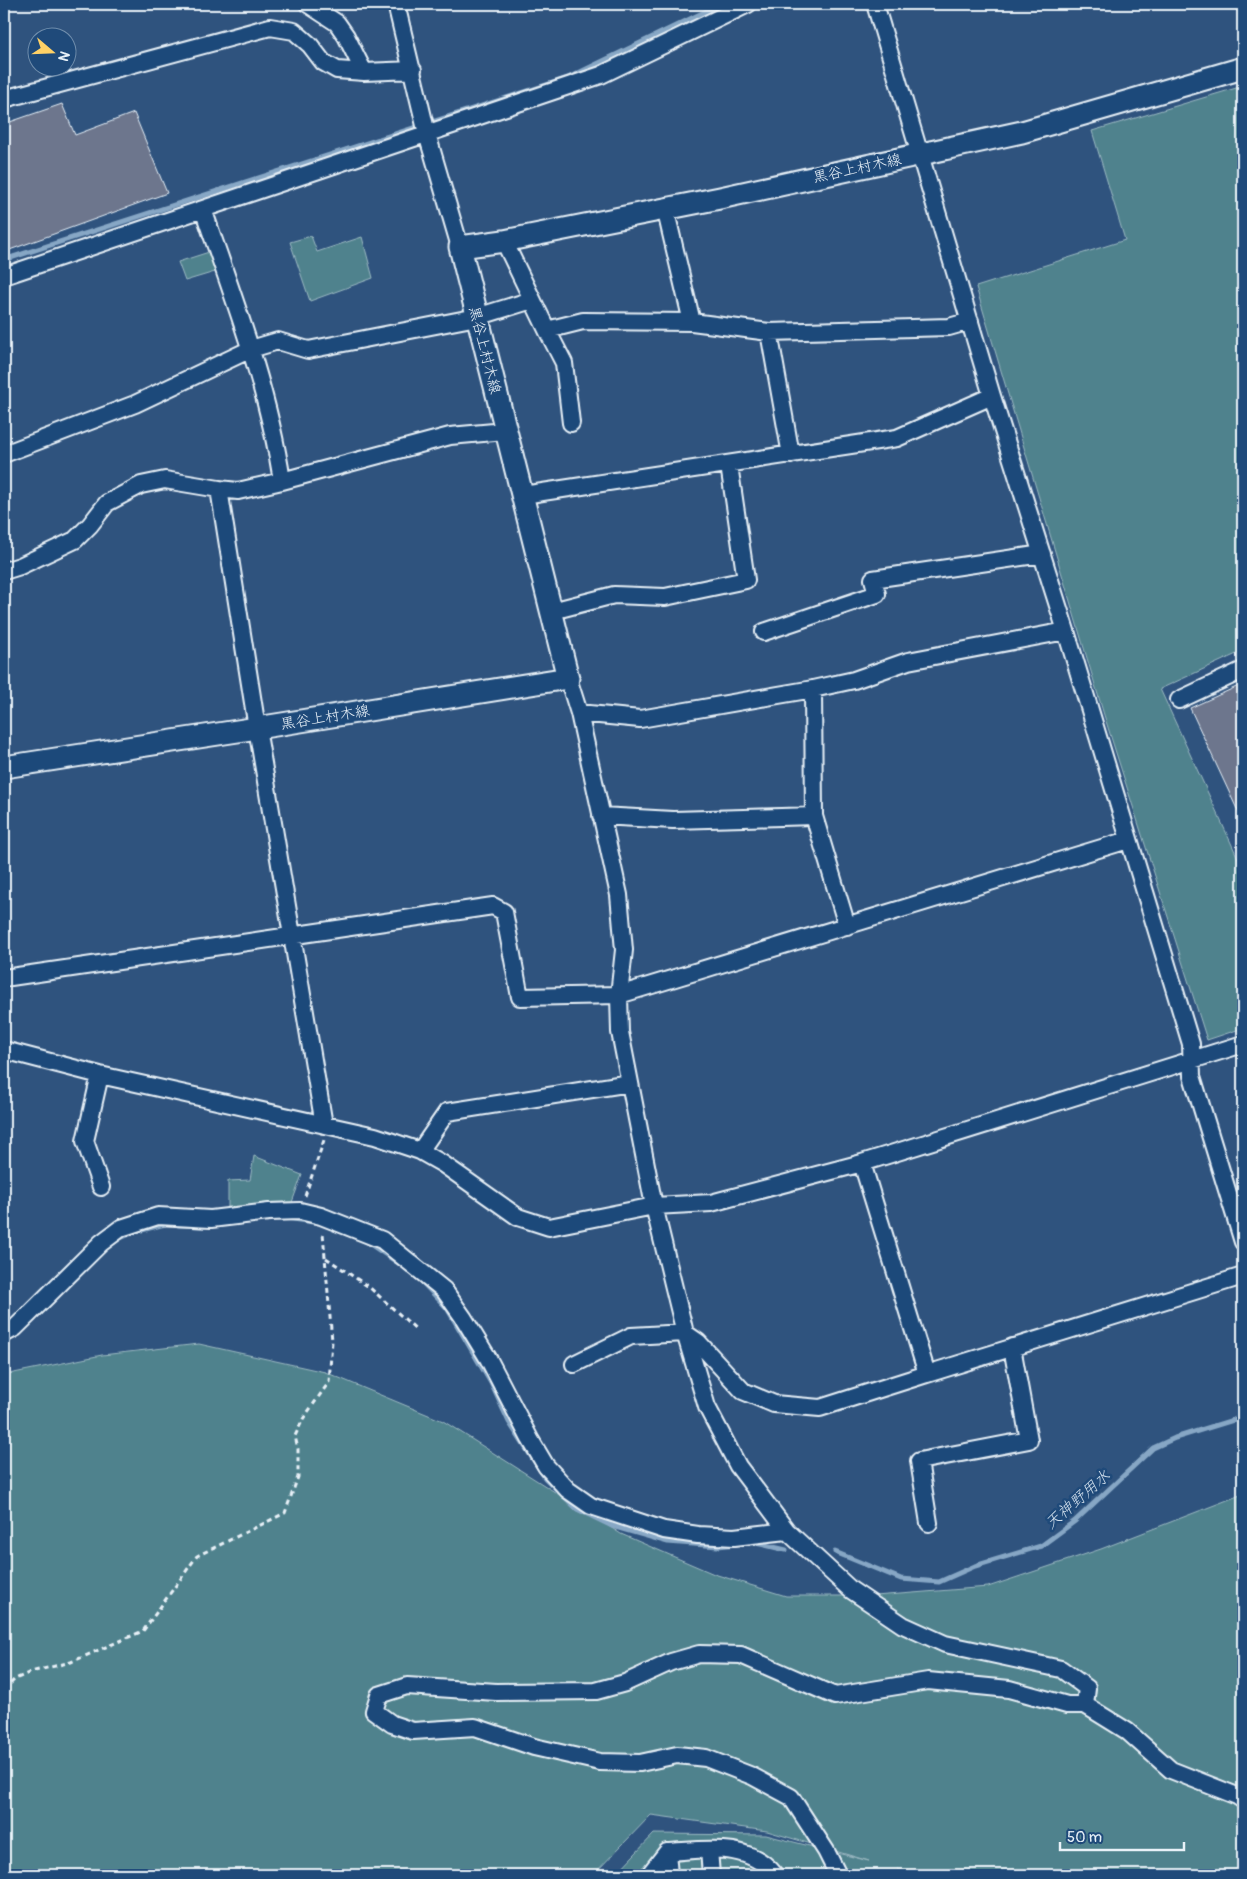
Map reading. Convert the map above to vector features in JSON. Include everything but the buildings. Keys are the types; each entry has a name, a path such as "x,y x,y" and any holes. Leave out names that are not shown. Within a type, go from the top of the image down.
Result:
{"main road":[{"name":"黒谷上村木線","path":"4,767 568,678 460,247 504,241 1022,132 1243,68"}],"street":[{"path":"308,4 337,22 364,72"},
{"path":"396,4 428,134 460,247"},
{"path":"4,276 601,75 748,4"},
{"path":"875,4 992,396 1066,630 1191,1044 1192,1076 1243,1242"},
{"path":"4,99 270,27 294,31 310,45 323,62 337,70 364,72 413,70"},
{"path":"665,208 692,322"},
{"path":"204,209 251,349 276,442 282,481"},
{"path":"504,241 564,363 571,423"},
{"path":"4,454 135,404 251,349 278,341 308,350 477,317 532,300"},
{"path":"547,330 583,321 692,322 769,332 949,327 970,322"},
{"path":"769,332 791,455"},
{"path":"523,495 897,438 992,396"},
{"path":"4,571 20,566 75,540 90,525 107,503 141,485 166,480 238,491 450,436 505,431"},
{"path":"552,611 614,595 665,597 746,580 729,465"},
{"path":"219,489 324,1125"},
{"path":"764,632 877,594 873,579 1042,554"},
{"path":"579,713 640,718 813,689 854,680 908,661 1066,630"},
{"path":"1179,700 1243,670"},
{"path":"568,678 579,713 618,896 624,950 619,996 620,1032 654,1206 685,1333 707,1406 738,1466 787,1531 851,1590 903,1625 945,1644 1061,1669 1087,1688 1085,1705"},
{"path":"813,689 814,816 847,926"},
{"path":"601,816 673,820 814,816"},
{"path":"4,978 292,934 493,906 504,912 520,997 619,996 1128,840"},
{"path":"4,1050 100,1075 375,1136 420,1151 444,1164 518,1217 549,1227 654,1206 711,1204 862,1163 1243,1044"},
{"path":"100,1075 85,1141 101,1187"},
{"path":"420,1151 447,1112 630,1083"},
{"path":"862,1163 927,1374"},
{"path":"4,1334 15,1328 101,1243 121,1228 158,1216 211,1219 269,1212 300,1211 321,1216 382,1240 444,1290 488,1358 530,1440 546,1466 568,1490 591,1506 664,1530 698,1535 734,1537 787,1531"},
{"path":"574,1364 632,1336 685,1333 698,1342 743,1391 774,1404 820,1408 1243,1276"},
{"path":"929,1523 919,1461 1029,1440 1012,1347"},
{"path":"838,1875 826,1851 791,1797 752,1776 706,1758 677,1755 640,1764 600,1762 534,1747 475,1727 413,1731 392,1724 374,1711 379,1695 407,1686 496,1692 596,1691 625,1683 671,1662 699,1654 741,1655 835,1696 928,1681 1009,1689 1067,1705 1085,1705 1127,1731 1171,1770 1243,1800"},
{"path":"649,1875 668,1852 726,1849 742,1852 770,1869 775,1875"},
{"path":"709,1850 711,1875"},
{"path":"668,1852 669,1875"}],"path":[{"path":"300,1211 324,1142 324,1125"},
{"path":"4,1690 15,1679 31,1672 70,1662 143,1631 197,1556 285,1513 298,1477 298,1449 295,1436 303,1419 329,1382 332,1341 321,1216"},
{"path":"326,1257 369,1287 417,1330"}],"green space":[{"path":"1243,86 1243,651 1160,689 1243,869 1243,1028 1207,1040 1104,715 976,287 1125,240 1092,131"},
{"path":"311,236 317,252 362,237 373,278 310,301 290,242"},
{"path":"209,252 218,271 185,281 178,262"},
{"path":"254,1156 302,1175 291,1205 228,1209 228,1181 250,1180"},
{"path":"199,1344 325,1372 443,1421 621,1534 714,1574 786,1596 875,1596 988,1587 1101,1549 1243,1494 1243,1875 919,1875 897,1869 911,1875 615,1875 654,1834 766,1835 869,1861 767,1831 651,1815 593,1875 4,1875 4,1375 102,1355"}],"waterway":[{"path":"4,260 568,78 721,4"},
{"path":"287,1218 313,1222"},
{"path":"116,1240 134,1232 165,1224"},
{"path":"178,1225 205,1226"},
{"path":"367,1242 401,1265"},
{"path":"423,1283 447,1308 491,1383 509,1422 545,1478 577,1509 612,1526 668,1542 718,1546 737,1544"},
{"name":"天神野用水","path":"835,1552 901,1579 939,1582 975,1566 1041,1546 1075,1521 1153,1448 1175,1438 1243,1417"},
{"path":"750,1543 786,1550"}]}
